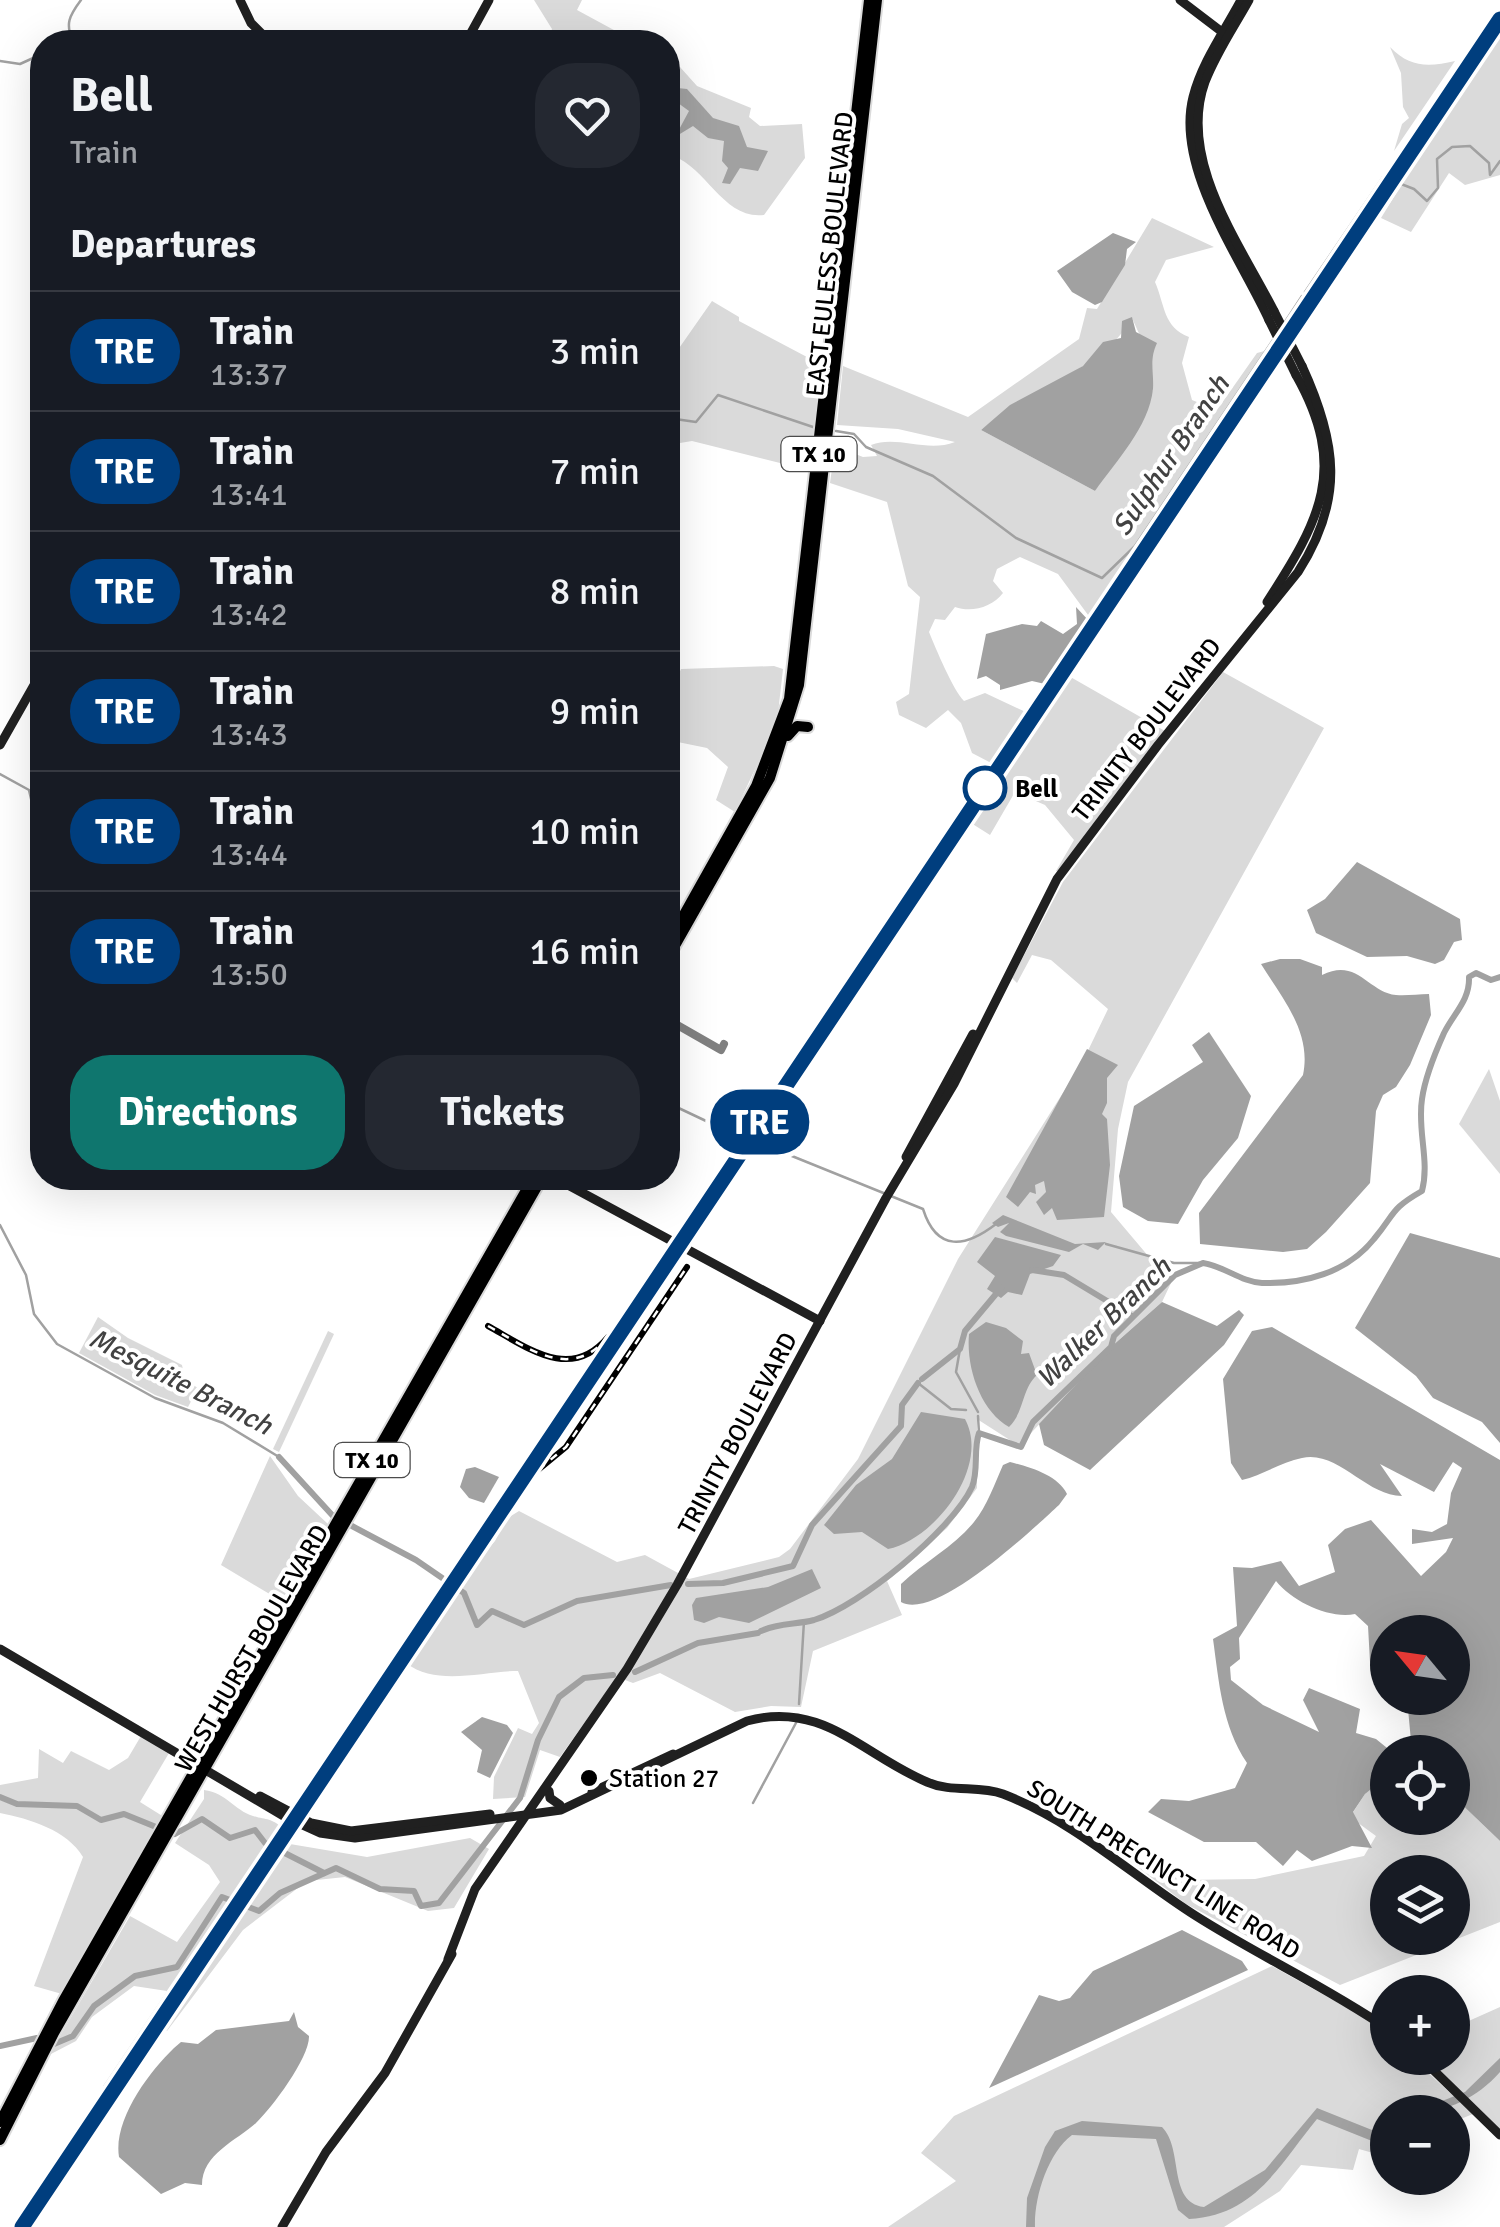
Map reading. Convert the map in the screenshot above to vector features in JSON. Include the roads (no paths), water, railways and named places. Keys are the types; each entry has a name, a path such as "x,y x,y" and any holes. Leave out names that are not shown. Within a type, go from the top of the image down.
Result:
{"main road":[{"path":"240,0 258,30"},
{"path":"473,30 489,0"},
{"name":"EAST EULESS BOULEVARD","path":"680,922 756,786 788,698 869,0"},
{"name":"EAST EULESS BOULEVARD","path":"680,937 761,795 782,750 804,652 880,0"},
{"path":"1180,0 1225,35"},
{"name":"TRINITY BOULEVARD","path":"1225,35 1240,0"},
{"name":"TRINITY BOULEVARD","path":"528,1812 550,1791 677,1585 894,1183 943,1104 988,1011 1079,847 1249,629 1303,549 1322,494 1323,454 1317,418 1299,371 1191,145 1191,106 1204,66 1249,0"},
{"path":"0,746 30,697"},
{"path":"782,750 793,728 808,727"},
{"name":"WEST HURST BOULEVARD","path":"314,1569 525,1190"},
{"name":"WEST HURST BOULEVARD","path":"0,2140 54,2032 202,1765 535,1190"},
{"path":"577,1190 820,1321"},
{"path":"0,1649 307,1825 326,1831 485,1817 560,1805 604,1791 646,1766 747,1722"},
{"name":"TRINITY BOULEVARD","path":"282,2227 320,2162 385,2073 448,1959 467,1905 608,1697"},
{"name":"SOUTH PRECINCT LINE ROAD","path":"528,1812 560,1810 747,1722 778,1714 802,1715 933,1785 986,1790 1014,1799 1095,1846 1224,1934 1370,2019"},
{"name":"WEST HURST BOULEVARD","path":"0,2122 63,2000 202,1765"},
{"path":"550,1791 550,1798 560,1805"},
{"path":"1439,2075 1500,2135"}],"waterway":[{"path":"69,30 81,0"},
{"name":"Sulphur Branch","path":"0,61 20,64 30,59"},
{"name":"Sulphur Branch","path":"1305,292 1383,177 1414,189 1427,201 1438,188 1437,159 1452,147 1470,146 1489,163 1490,175 1500,161"},
{"name":"Sulphur Branch","path":"1283,325 1302,296"},
{"name":"Sulphur Branch","path":"836,431 854,434 866,447 933,476 1016,538 1102,578 1135,546 1273,340"},
{"name":"Sulphur Branch","path":"680,420 696,422 718,395 816,428"},
{"path":"0,774 29,790 30,794"},
{"name":"Walker Branch","path":"761,1631 833,1612 903,1564 945,1524 972,1487 979,1433 1021,1447 1033,1422 1111,1347 1114,1336 1175,1275 1203,1263 1254,1282 1278,1283 1324,1274 1363,1251 1398,1208 1422,1191 1423,1091 1444,1033 1464,1000 1469,977 1476,973 1491,980 1500,977"},
{"path":"680,1109 742,1138"},
{"path":"754,1146 782,1152 923,1209 929,1223 944,1239 954,1242 974,1238 996,1224"},
{"name":"Mesquite Branch","path":"0,1225 26,1275 34,1314 57,1344 155,1398 223,1423 279,1457"},
{"path":"1106,1244 1174,1263 1203,1263"},
{"name":"Mesquite Branch","path":"1032,1270 1064,1275 1132,1316"},
{"name":"Mesquite Branch","path":"922,1379 960,1349 965,1331 1001,1288"},
{"path":"960,1349 956,1372 978,1412"},
{"path":"918,1383 951,1409 966,1410"},
{"name":"Mesquite Branch","path":"688,1584 723,1583 793,1566 812,1525 901,1426 902,1405 918,1383"},
{"path":"978,1416 979,1433"},
{"name":"Mesquite Branch","path":"279,1457 333,1516"},
{"name":"Mesquite Branch","path":"352,1526 416,1560 464,1593 477,1625 492,1611 524,1625 577,1601 671,1585"},
{"path":"799,1704 804,1621"},
{"name":"Walker Branch","path":"635,1672 698,1643 758,1633"},
{"name":"Walker Branch","path":"54,2044 73,2036 94,2006 135,1976 177,1967 222,1897 259,1911 280,1893 336,1868 380,1889 414,1891 421,1906 439,1903 520,1798 538,1740 559,1697 584,1678 613,1675"},
{"path":"753,1803 797,1721"},
{"name":"Walker Branch","path":"0,1797 17,1804 77,1806 101,1820 124,1814 156,1827"},
{"name":"Walker Branch","path":"175,1834 202,1819 230,1838 255,1830 265,1843 324,1873"},
{"path":"0,2046 37,2038"}],"railway":[{"path":"22,2227 1500,19"},
{"path":"526,1480 566,1447 687,1267"},
{"path":"488,1326 534,1351 564,1359 594,1350 608,1337"}],"train":[{"name":"TRE","path":"22,2227 1500,19"}],"place":[{"name":"Bell","path":"985,788"},
{"name":"Station 27","path":"589,1778"}]}
